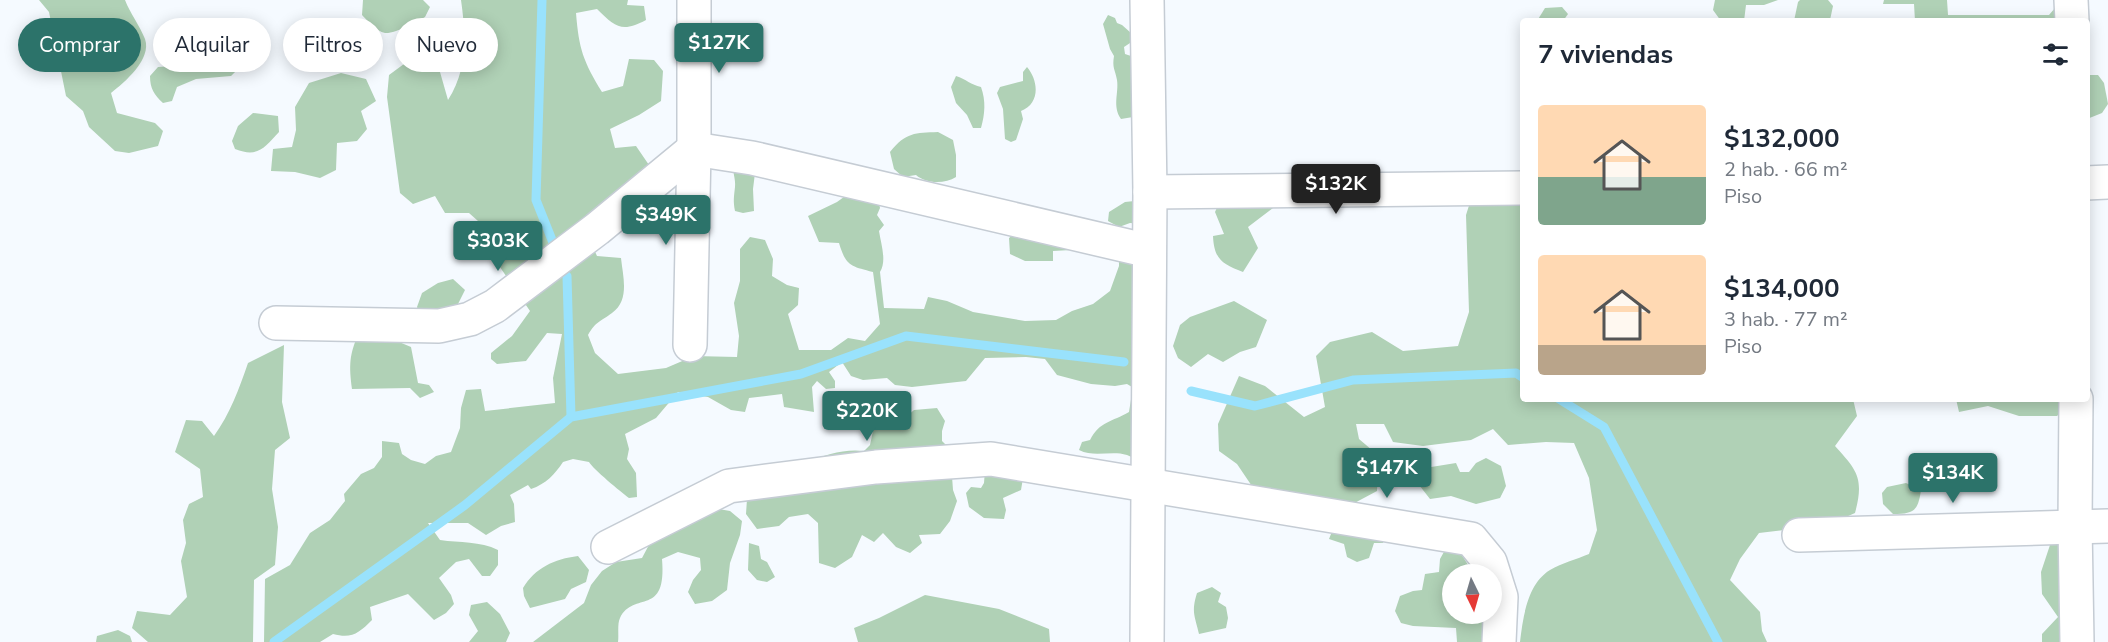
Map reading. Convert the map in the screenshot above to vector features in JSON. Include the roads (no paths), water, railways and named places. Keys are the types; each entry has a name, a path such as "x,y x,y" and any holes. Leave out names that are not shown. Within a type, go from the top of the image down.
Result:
{"street":[{"path":"690,345 694,0"},
{"path":"1147,0 1150,192 1147,642"},
{"path":"2071,0 2072,18"},
{"path":"276,323 440,326 470,319 495,306 597,229 694,149 752,158 1149,251"},
{"path":"2090,183 2108,182"},
{"path":"1150,192 1520,188"},
{"path":"2076,402 2077,642"},
{"path":"608,547 729,486 876,467 991,459 1471,539 1490,562 1501,597 1499,642"},
{"path":"1799,535 2075,525 2108,526"}],"waterway":[{"path":"542,0 536,200 554,245"},
{"path":"567,276 571,417"},
{"path":"274,642 465,505 571,417 801,374 906,336 1124,362"},
{"path":"1191,391 1255,406 1353,380 1516,373 1520,376"},
{"path":"1564,402 1604,427 1718,642"}]}
